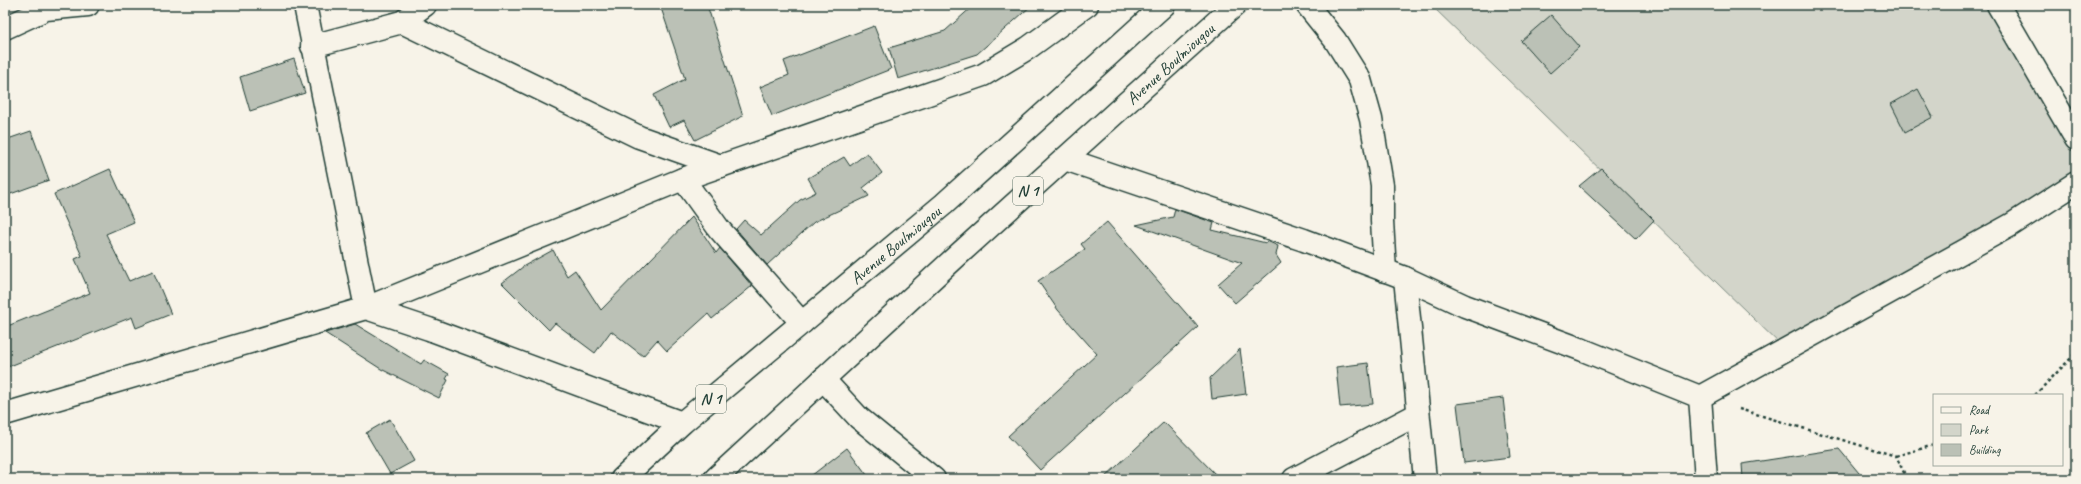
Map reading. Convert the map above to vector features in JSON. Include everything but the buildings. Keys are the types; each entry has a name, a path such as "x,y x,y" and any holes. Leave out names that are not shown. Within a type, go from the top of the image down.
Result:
{"main road":[{"path":"5,28 43,7 88,5"},
{"path":"305,5 312,46 366,308"},
{"path":"312,46 402,22 425,5"},
{"path":"5,414 366,308 683,178 983,75 1028,48 1086,5"},
{"name":"Avenue Boulmiougou","path":"622,479 682,423 944,204 1164,5"},
{"name":"Avenue Boulmiougou","path":"715,479 1065,158 1235,5"},
{"path":"1307,5 1335,40 1360,80 1371,119 1382,185 1382,221 1385,271"},
{"path":"1998,5 2076,139"},
{"path":"402,22 639,137 721,166"},
{"path":"1065,158 1304,240 1405,278 1465,306 1583,350 1700,397"},
{"path":"683,178 719,230 802,323"},
{"path":"1700,397 2011,226 2076,183"},
{"path":"1405,278 1425,479"},
{"path":"366,308 437,332 682,423"},
{"path":"823,379 859,418 934,479"},
{"path":"1700,397 1706,479"},
{"path":"1294,479 1418,414"}],"path":[{"path":"2036,394 2076,353"},
{"path":"1700,397 1896,456 1933,445"},
{"path":"1896,456 1907,479"}],"green space":[{"path":"1431,5 1998,5 2076,139 2076,182 1786,350"}]}
